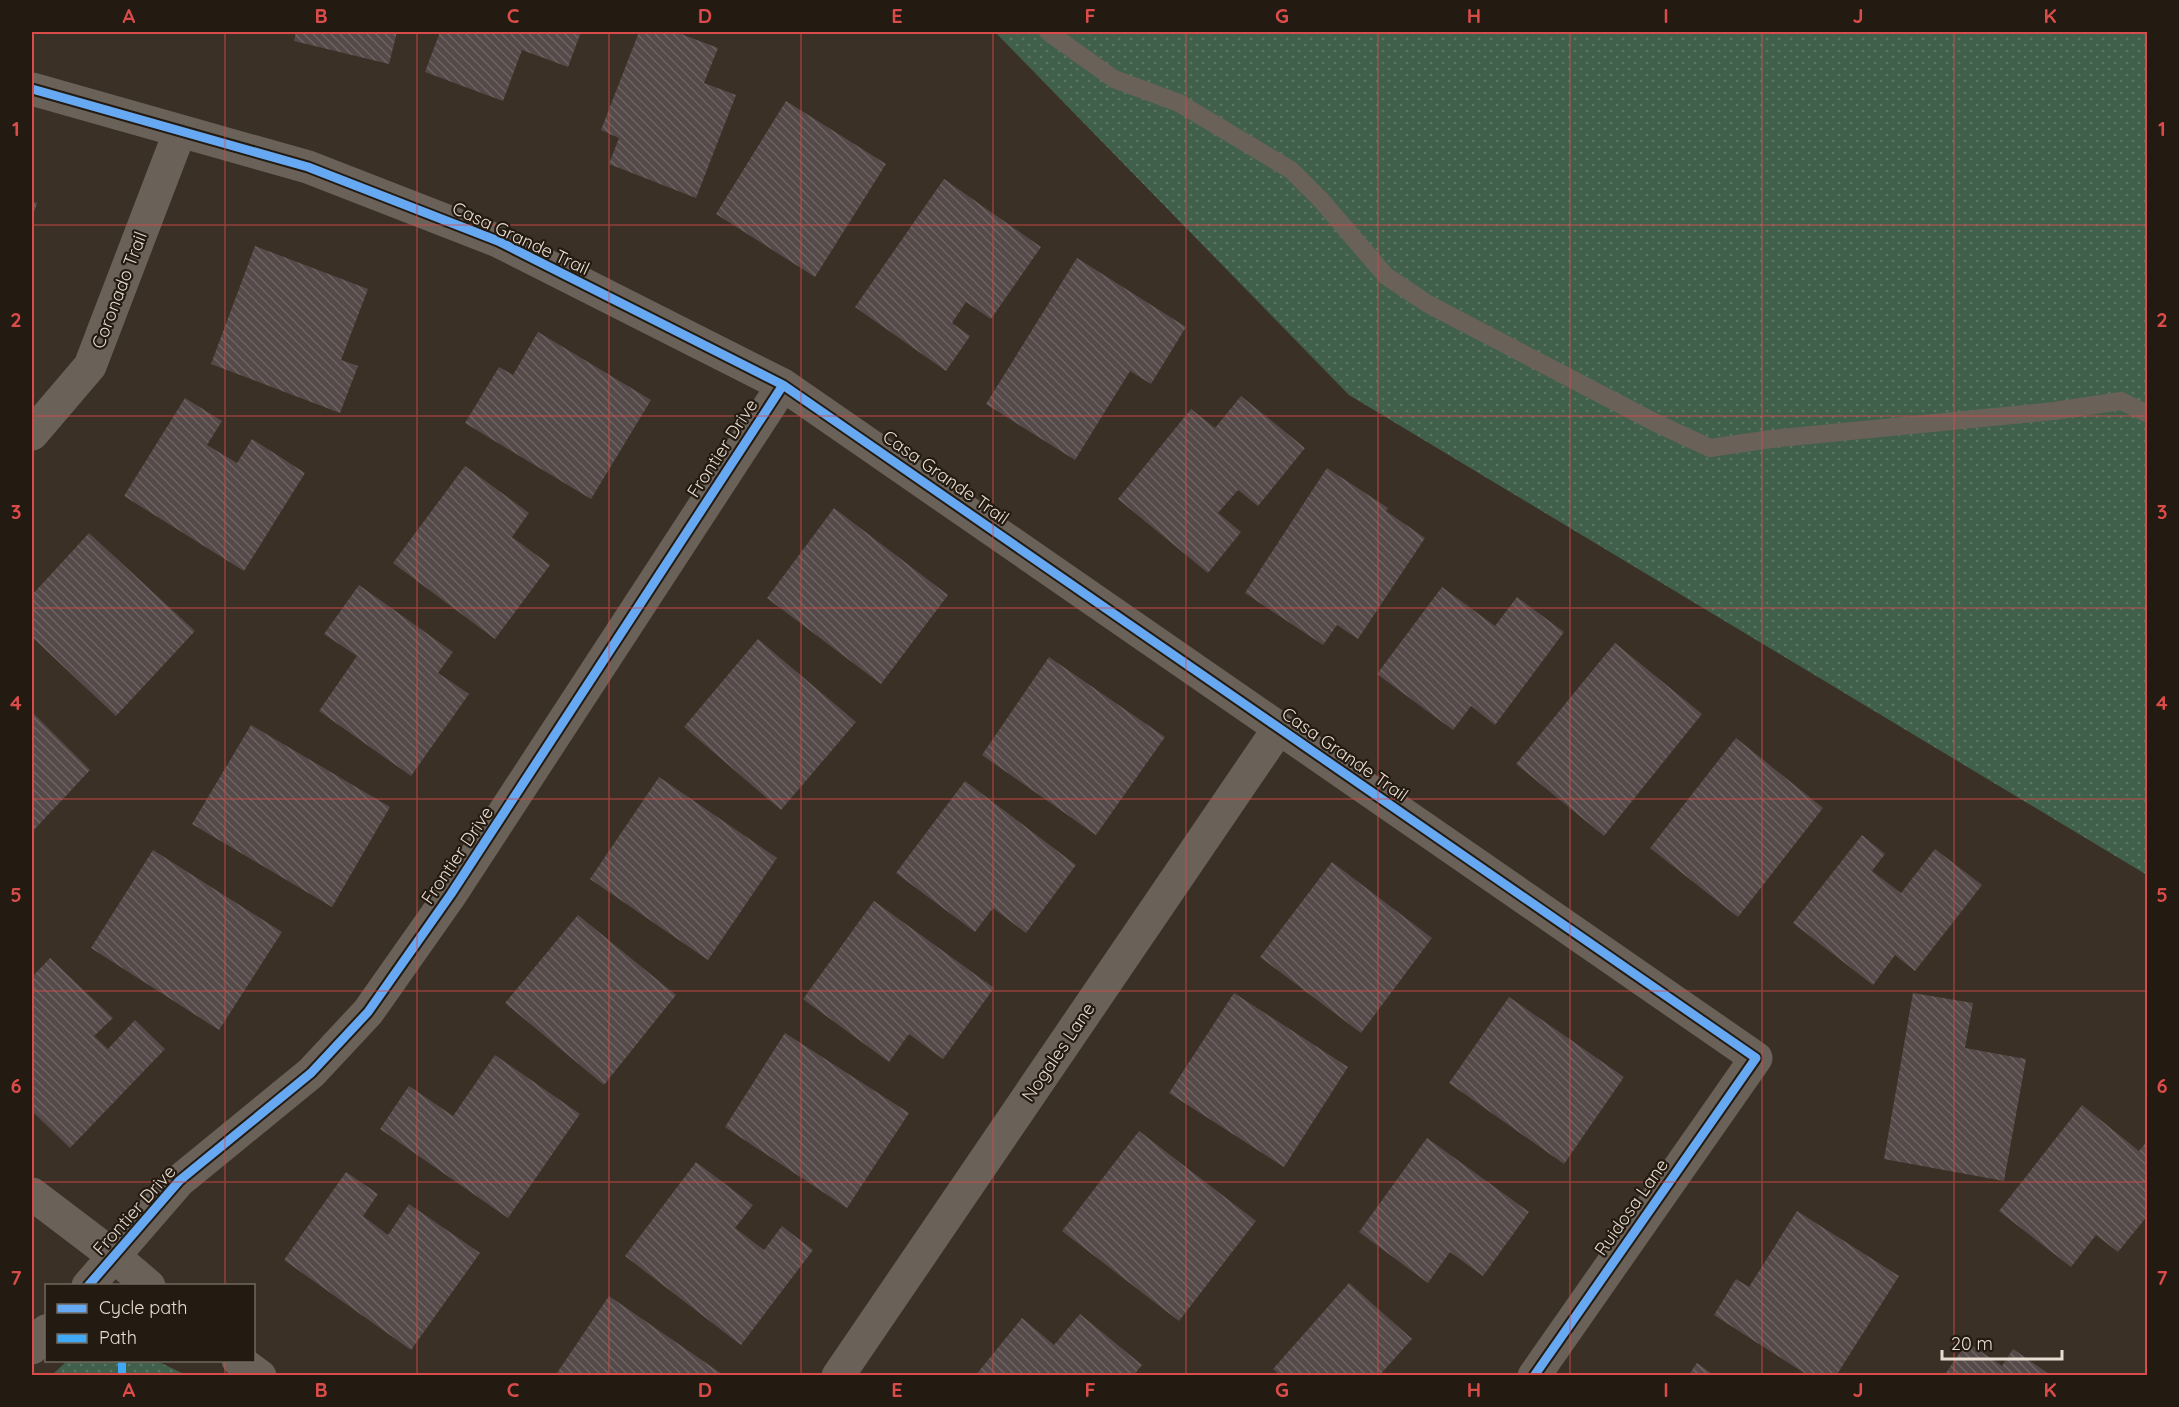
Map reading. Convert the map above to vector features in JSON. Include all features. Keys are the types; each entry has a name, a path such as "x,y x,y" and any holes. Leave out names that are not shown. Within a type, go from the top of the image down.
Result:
{"street":[{"name":"Casa Grande Trail","path":"32,89 308,167 498,241 783,385 1756,1058"},
{"name":"Coronado Trail","path":"32,434 90,366 180,131"},
{"name":"Frontier Drive","path":"90,1284 179,1182 310,1073 368,1012 452,894 783,385"},
{"name":"Nogales Lane","path":"838,1376 1279,728"},
{"name":"Ruidosa Lane","path":"1534,1376 1756,1058"},
{"path":"32,1194 147,1284"},
{"path":"32,1348 45,1332"},
{"path":"241,1362 260,1376"}],"lane":[{"path":"1048,32 1114,80 1179,103 1291,170 1321,200 1386,276 1428,304 1653,422 1710,448 1771,439 2054,411 2121,401 2148,414"}],"green space":[{"path":"995,32 2147,32 2147,875 1349,395"},
{"path":"66,1362 159,1362 186,1375 52,1375"}],"building":[{"path":"296,32 397,32 389,64 294,41"},
{"path":"440,32 581,32 568,67 522,50 503,101 425,72"},
{"path":"639,32 676,32 718,48 704,83 736,95 696,198 609,164 619,138 601,130"},
{"path":"786,101 886,164 815,277 716,214"},
{"path":"944,179 1041,247 991,319 966,302 952,323 970,336 946,371 855,307"},
{"path":"32,201 37,203 32,219"},
{"path":"255,246 368,289 341,360 358,366 340,413 211,364"},
{"path":"1077,258 1186,327 1151,384 1130,371 1075,460 986,404"},
{"path":"538,332 651,400 591,499 465,423 499,367 513,375"},
{"path":"1241,396 1305,448 1258,506 1238,490 1218,513 1241,532 1208,573 1118,499 1191,409 1215,428"},
{"path":"185,398 222,421 207,445 237,463 252,439 305,473 244,571 124,496"},
{"path":"465,466 529,513 512,537 550,565 495,639 393,563"},
{"path":"1327,468 1388,508 1386,511 1425,538 1358,639 1337,625 1323,645 1245,593"},
{"path":"834,508 948,595 881,684 767,598"},
{"path":"89,533 195,631 116,716 32,637 32,595"},
{"path":"359,585 453,652 438,673 469,694 411,776 319,711 357,656 324,634"},
{"path":"1442,587 1495,626 1517,597 1564,632 1495,725 1471,706 1453,730 1377,674"},
{"path":"758,639 856,722 781,810 684,727"},
{"path":"1615,643 1702,714 1604,836 1516,764"},
{"path":"1049,657 1165,737 1096,835 982,755"},
{"path":"32,712 90,770 32,832"},
{"path":"251,725 390,807 332,907 192,824"},
{"path":"1736,738 1823,808 1738,917 1650,848"},
{"path":"659,777 777,858 708,960 590,879"},
{"path":"965,781 1076,865 1026,933 993,908 975,932 896,873"},
{"path":"1862,835 1885,854 1872,871 1901,893 1935,849 1982,885 1915,971 1895,955 1873,985 1793,923"},
{"path":"153,850 282,932 219,1030 91,948"},
{"path":"1332,862 1432,938 1361,1033 1260,957"},
{"path":"874,901 994,988 943,1059 909,1034 889,1062 803,999"},
{"path":"578,915 676,995 604,1085 505,1003"},
{"path":"50,958 113,1018 94,1036 108,1049 135,1020 165,1049 70,1148 32,1111 32,977"},
{"path":"1234,993 1348,1067 1284,1167 1169,1093"},
{"path":"1913,993 1973,1003 1965,1048 2026,1059 2004,1181 1884,1159"},
{"path":"1509,997 1624,1077 1564,1164 1449,1083"},
{"path":"785,1033 909,1113 847,1208 725,1127"},
{"path":"495,1055 580,1114 508,1218 380,1129 409,1086 453,1116"},
{"path":"2082,1105 2139,1151 2148,1140 2148,1215 2118,1252 2096,1235 2071,1267 1999,1211"},
{"path":"1139,1131 1256,1221 1179,1321 1062,1231"},
{"path":"1427,1138 1529,1212 1483,1276 1450,1252 1428,1283 1359,1232"},
{"path":"696,1162 753,1205 735,1228 764,1250 782,1226 813,1250 741,1345 625,1256"},
{"path":"346,1172 378,1194 363,1216 388,1235 409,1204 480,1253 411,1350 284,1260"},
{"path":"1797,1211 1899,1276 1836,1376 1809,1376 1714,1315 1736,1279 1749,1287"},
{"path":"1349,1283 1412,1339 1379,1376 1281,1376 1273,1369"},
{"path":"609,1296 722,1374 720,1376 555,1376"},
{"path":"1080,1314 1142,1365 1133,1376 975,1376 1022,1318 1054,1345"},
{"path":"1967,1342 2002,1366 2013,1349 2052,1376 1944,1376"},
{"path":"1697,1363 1715,1376 1688,1376"}],"marked path":[{"path":"122,1362 122,1376"}],"cycle path":[{"path":"32,89 308,167 498,241 783,385 1756,1058 1534,1376"},
{"path":"90,1284 179,1181 311,1073 368,1012 451,894 783,385"}]}
